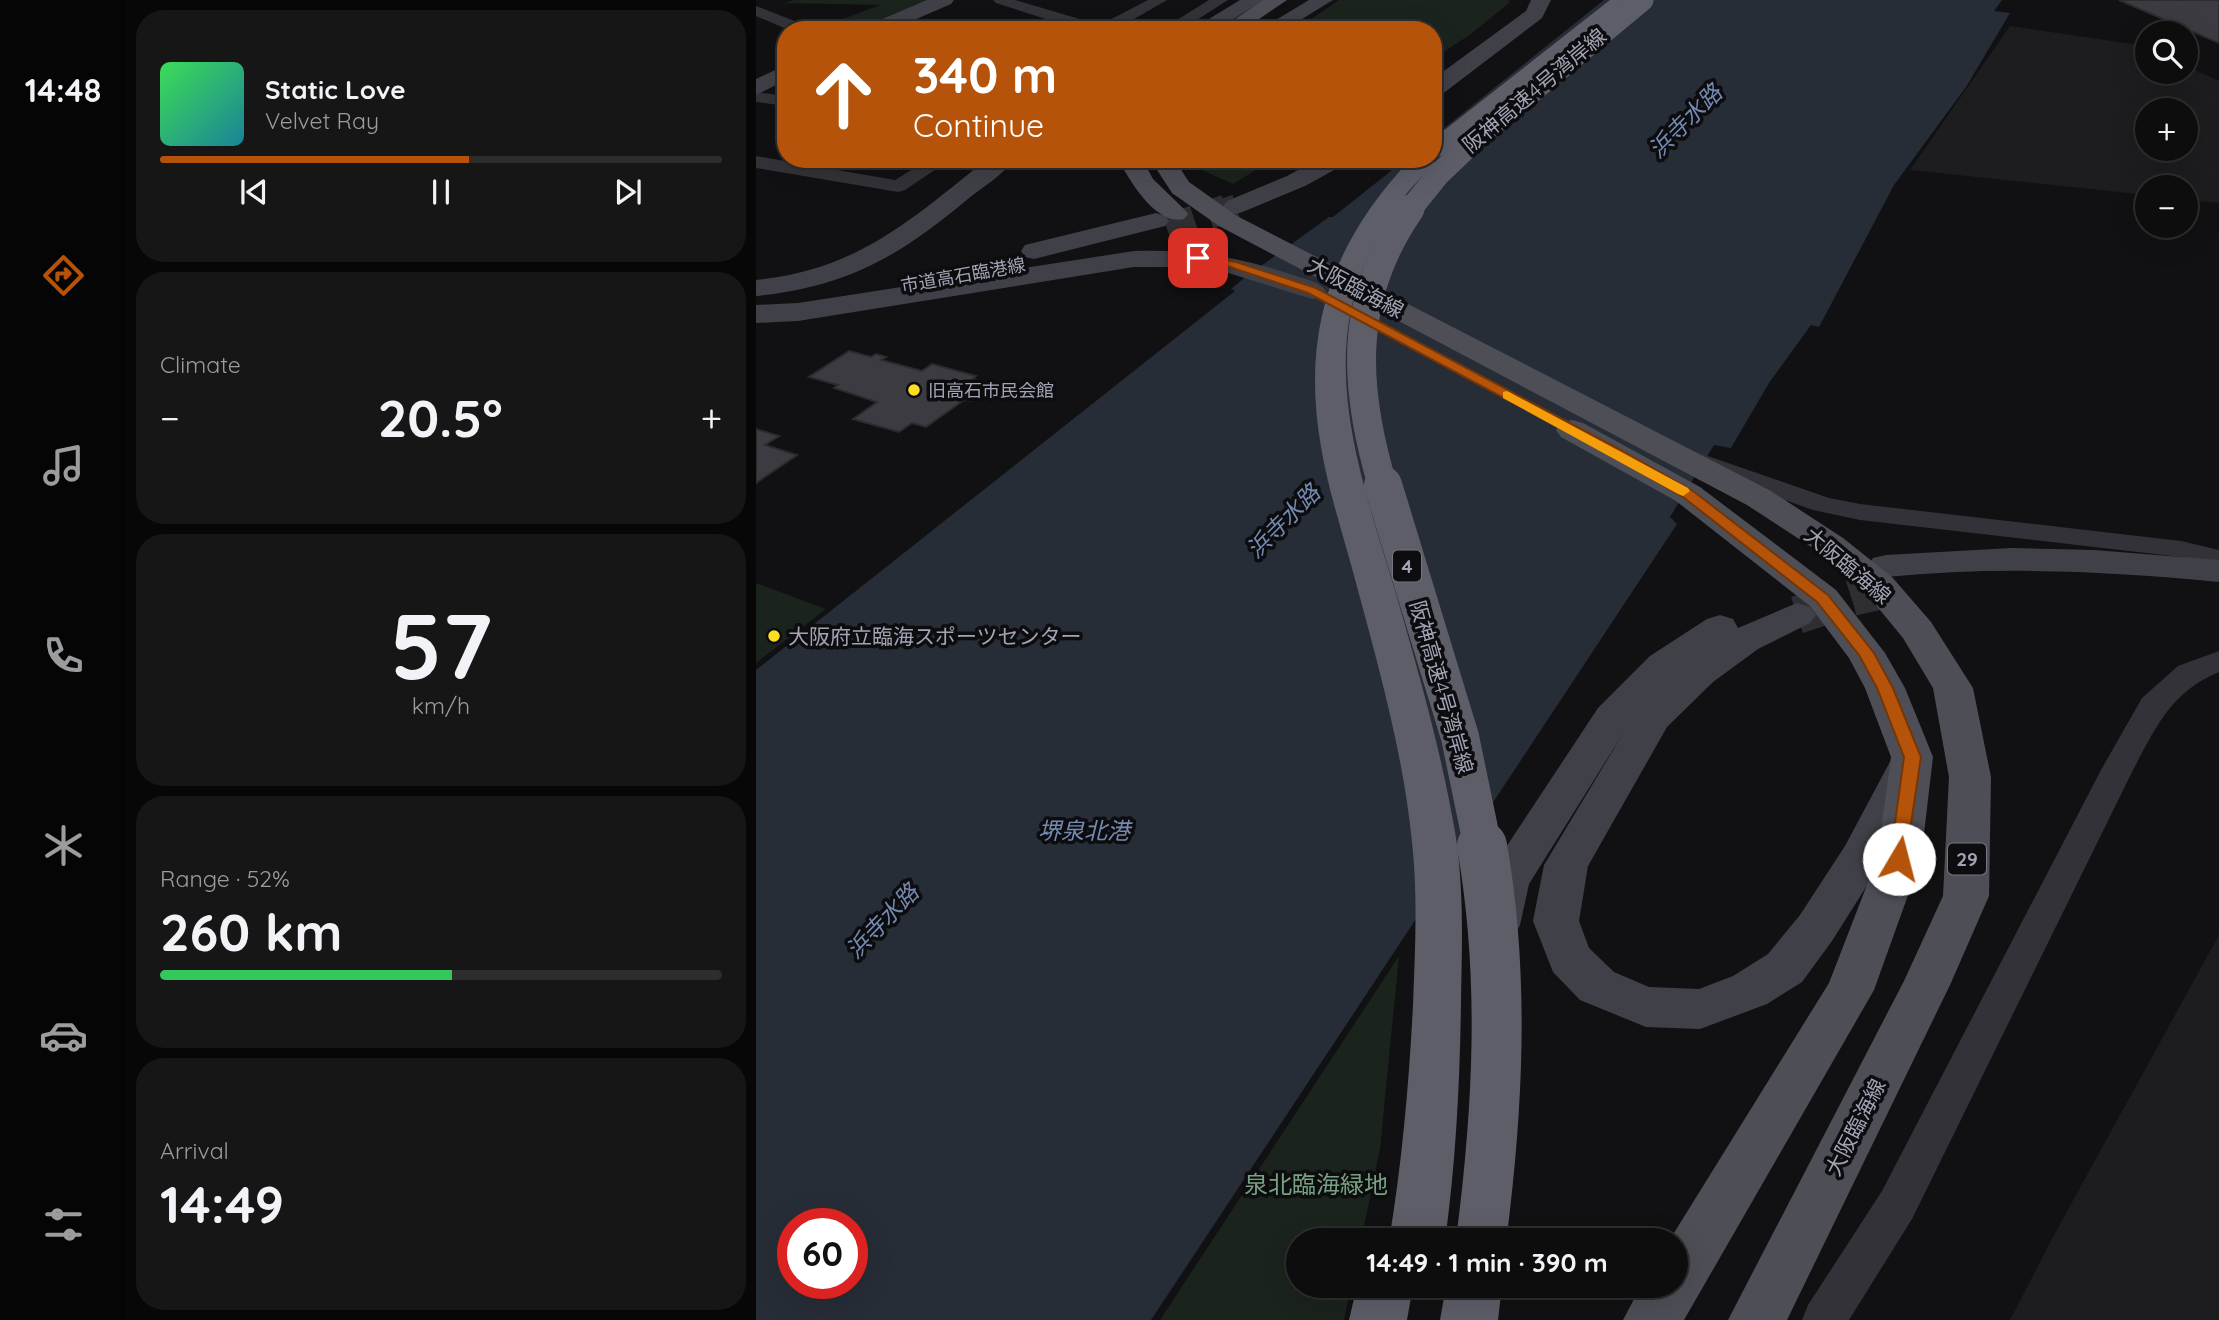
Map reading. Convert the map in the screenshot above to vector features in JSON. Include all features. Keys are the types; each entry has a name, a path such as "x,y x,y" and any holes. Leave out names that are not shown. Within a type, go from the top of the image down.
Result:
{"highway":[{"name":"阪神高速4号湾岸線","path":"1442,144 1622,0"},
{"name":"阪神高速4号湾岸線","path":"1482,1228 1498,1080 1498,991 1490,896 1476,810 1459,737 1371,444 1362,398 1360,361 1363,323 1370,287 1381,258 1415,202 1440,171 1502,114 1642,0"},
{"name":"阪神高速4号湾岸線","path":"1416,168 1387,201 1352,258 1332,323 1328,374 1329,405 1337,449 1417,746 1434,841 1439,944 1435,1070 1419,1228"},
{"name":"4","path":"1396,1228 1439,944"},
{"path":"1378,1320 1383,1298"},
{"path":"1404,1320 1408,1298"},
{"path":"1469,1320 1472,1298"}],"main road":[{"path":"1244,21 1278,0"},
{"path":"1271,21 1305,0"},
{"name":"大阪臨海線","path":"1135,168 1143,183 1172,212 1693,470 1823,598 1866,653 1885,688 1912,757 1899,859 1850,990 1688,1260"},
{"name":"大阪臨海線","path":"1165,168 1178,184 1283,268"},
{"name":"大阪臨海線","path":"1312,291 1693,470 1759,498 1831,545 1879,585 1919,631 1953,688 1970,777 1966,896 1926,985 1757,1320"},
{"path":"1652,1320 1666,1298"}],"street":[{"path":"894,21 944,0"},
{"path":"1001,0 1069,21"},
{"path":"1026,9 1048,0"},
{"path":"1118,21 1159,0"},
{"path":"1184,21 1220,0"},
{"path":"1217,21 1254,0"},
{"path":"1285,21 1323,0"},
{"path":"1442,68 1516,12 1522,0"},
{"path":"1442,83 1535,14 1541,0"},
{"path":"756,11 781,21"},
{"path":"756,88 777,76"},
{"path":"756,97 777,100"},
{"path":"829,168 898,186 927,168"},
{"path":"757,300 805,281 842,271 897,243 991,168"},
{"path":"1294,168 1230,203 1296,181 1320,168"},
{"name":"市道高石臨港線","path":"757,300 834,298 1061,257 1121,244 1162,225"},
{"path":"757,300 798,312 1134,260 1198,258 1283,268 1312,291"},
{"path":"1693,470 1860,512 2072,535 2181,549 2219,558"},
{"path":"2219,571 2113,560 2002,557 1943,559 1895,575 2018,576 2125,583 2219,595"},
{"path":"1473,1228 1486,975 1507,882 1612,718 1664,665 1718,628 1788,605 1708,666 1652,718 1566,865 1556,922 1570,959 1597,985 1646,1007 1700,1009 1750,990 1785,968 1816,928 1862,856 1912,757"},
{"path":"1824,1320 1897,1205 2117,770 2153,705 2189,673 2219,661"},
{"path":"1459,1320 1463,1298"}],"shaded area":[{"path":"2010,26 2135,44 2135,84 2198,84 2198,71 2219,81 2219,203 2198,201 2198,175 2135,175 2135,194 1910,170"},
{"path":"2219,935 2219,1320 2010,1320 2054,1235"}],"green space":[{"path":"794,0 935,0 885,21 838,21 880,5 784,3"},
{"path":"1339,0 1510,2 1471,34 1442,53 1442,21 1308,21"},
{"path":"1198,168 1259,168 1233,184"},
{"name":"大阪府立臨海スポーツセンター","path":"756,583 826,609 756,663"},
{"name":"泉北臨海緑地","path":"1399,956 1380,1149 1364,1228 1286,1228 1286,1298 1349,1298 1344,1320 1160,1320"}],"water":[{"name":"堺泉北港","path":"1604,0 2002,0 1994,11 2010,13 1966,87 1894,185 1819,327 1811,325 1769,383 1731,448 1714,445 1670,517 1677,524 1151,1320 756,1320 756,670 1235,291 1231,289 1243,279 1329,217 1333,217 1395,168 1442,168 1442,130"}],"building":[{"path":"2119,0 2219,0 2219,43 2198,34 2198,21 2168,21"},
{"name":"旧高石市民会館","path":"849,351 871,357 876,354 886,357 881,360 922,371 932,364 976,376 973,379 993,385 970,401 964,400 926,427 912,423 899,432 853,419 877,402 834,388 838,385 809,377"},
{"path":"756,429 779,436 765,445 797,455 756,483"}],"tunnel":[{"path":"1221,211 1236,206"},
{"path":"1221,211 1226,209"},
{"path":"1167,229 1221,211"},
{"path":"1797,615 1852,597 1905,585"}],"slow traffic":[{"path":"1507,395 1683,491"}],"place":[{"name":"旧高石市民会館","path":"914,390"},
{"name":"大阪府立臨海スポーツセンター","path":"774,636"}],"route":[{"path":"1198,258 1232,264 1312,291 1615,452 1688,494 1823,598 1866,653 1885,688 1912,757 1899,859"}],"water label":[{"name":"浜寺水路","path":"1685,121"},
{"name":"浜寺水路","path":"1283,521"},
{"name":"浜寺水路","path":"882,921"}]}
